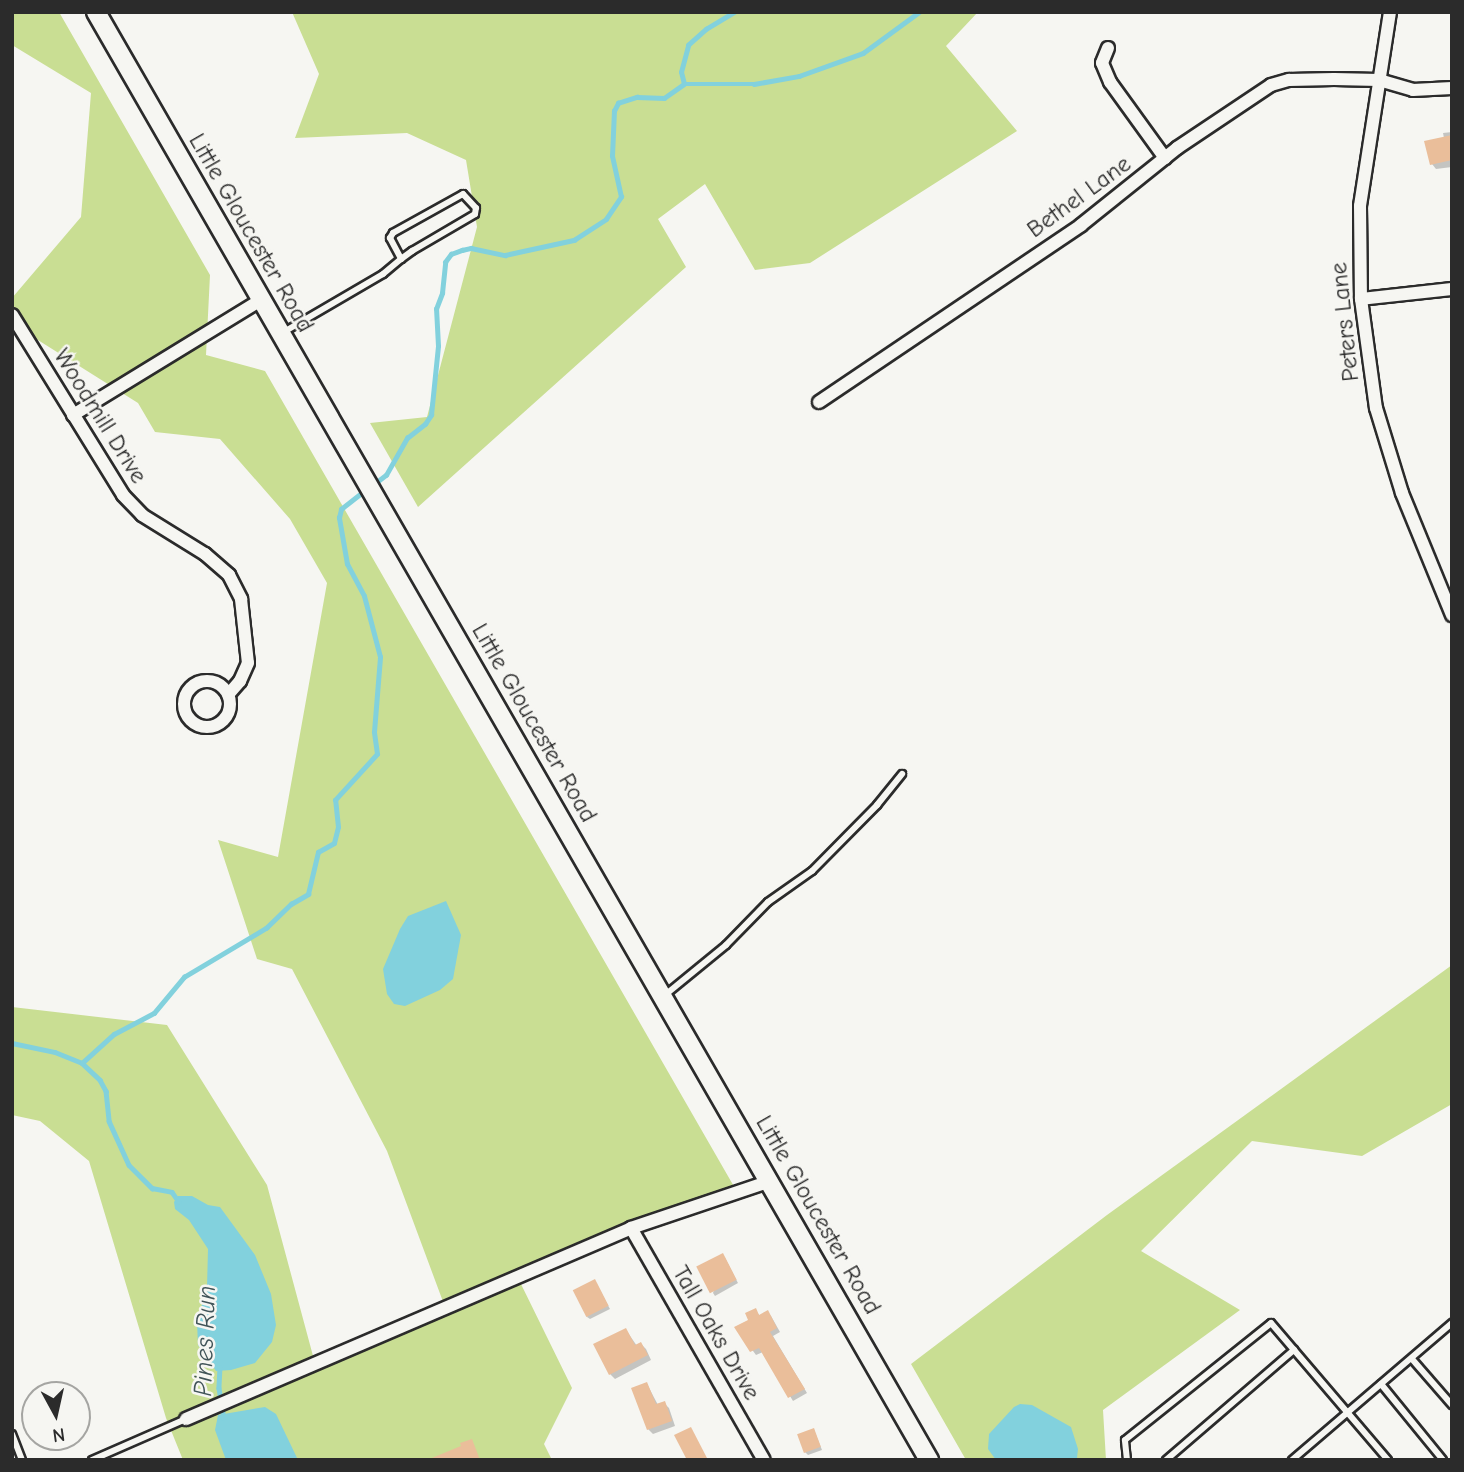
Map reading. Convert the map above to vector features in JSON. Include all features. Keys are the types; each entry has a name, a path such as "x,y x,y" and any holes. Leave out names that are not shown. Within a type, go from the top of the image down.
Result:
{"street":[{"name":"Little Gloucester Road","path":"96,12 771,1181 929,1460"},
{"name":"Peters Lane","path":"1390,12 1360,206 1361,299 1376,408 1402,493 1452,615"},
{"path":"1108,48 1102,63 1110,82 1166,158"},
{"name":"Bethel Lane","path":"819,401 1081,225 1166,158 1270,85 1310,79 1380,80 1413,90 1452,88"},
{"path":"1361,299 1452,289"},
{"path":"73,415 261,300"},
{"name":"Woodmill Drive","path":"12,315 109,476 142,515 205,554 229,575 241,599 248,663 240,681 228,695"},
{"path":"186,1419 631,1228 771,1181"},
{"name":"Tall Oaks Drive","path":"631,1228 764,1460"}],"lane":[{"path":"281,334 475,214 475,208 463,194 393,233 390,238 401,259"},
{"path":"664,996 726,946 768,902 812,871 870,814 902,774"},
{"path":"1127,1460 1125,1440 1271,1323 1388,1460"},
{"path":"1292,1460 1452,1324"},
{"path":"1166,1460 1294,1350"},
{"path":"1412,1359 1452,1405"},
{"path":"1381,1384 1443,1460"},
{"path":"92,1460 186,1419"},
{"path":"12,1434 22,1460"}],"green space":[{"path":"12,12 59,12 210,275 206,355 265,371 736,1190 518,1278 572,1388 544,1444 552,1460 183,1460 166,1418 89,1161 40,1121 12,1115 12,1007 167,1025 267,1185 316,1367 445,1307 387,1151 292,969 257,959 218,840 278,857 327,583 290,519 220,439 155,432 138,403 22,330 12,316 12,298 81,217 91,93 12,45"},
{"path":"292,12 978,12 946,46 1017,131 810,263 755,270 705,184 658,219 686,267 418,507 370,423 427,417 477,227 466,160 407,133 295,138 319,74"},
{"path":"1452,965 1452,1104 1362,1156 1252,1141 1141,1251 1240,1310 1103,1410 1106,1460 966,1460 911,1364 1107,1215"}],"water":[{"path":"446,901 461,935 453,979 440,990 405,1006 394,1004 387,994 383,969 400,929 408,916"},
{"path":"178,1196 192,1196 208,1205 220,1207 255,1255 271,1294 276,1325 272,1342 255,1363 216,1371 198,1345 197,1322 207,1287 208,1249 189,1220 175,1209 174,1202"},
{"path":"1020,1404 1032,1405 1071,1427 1078,1449 1077,1458 996,1460 988,1449 989,1434"},
{"path":"265,1407 276,1414 298,1460 226,1460 215,1430 218,1415"}],"building":[{"path":"1452,135 1452,160 1430,165 1424,141"},
{"path":"723,1253 737,1280 710,1293 696,1267"},
{"path":"595,1279 609,1306 586,1317 573,1290"},
{"path":"756,1308 759,1315 768,1310 777,1328 770,1332 805,1389 788,1398 759,1348 750,1352 734,1327 748,1320 745,1313"},
{"path":"626,1328 635,1345 641,1342 648,1355 609,1375 593,1344"},
{"path":"647,1382 656,1404 665,1401 672,1421 647,1430 631,1388"},
{"path":"691,1427 708,1460 687,1460 674,1435"},
{"path":"814,1428 821,1447 804,1453 797,1434"},
{"path":"472,1439 480,1460 427,1460 461,1446 460,1443"}],"waterway":[{"path":"684,84 681,72 688,45 706,29 734,12"},
{"path":"374,484 386,475 407,438 425,424 431,415 438,346 436,309 442,293 445,262 451,254 471,248 505,255 574,240 606,219 621,197 612,156 614,111 618,103 637,97 664,98 684,84 754,84 799,76 863,53 919,12"},
{"path":"82,1063 114,1034 154,1013 184,977 266,928 291,904 308,894 318,852 334,843 338,827 335,800 377,754 374,732 380,657 364,596 347,564 339,518 341,509 367,489"},
{"name":"Pines Run","path":"12,1043 55,1052 82,1063 100,1080 106,1091 109,1121 129,1165 152,1188 172,1192 179,1202"},
{"name":"Pines Run","path":"220,1367 219,1388 224,1418"}]}
